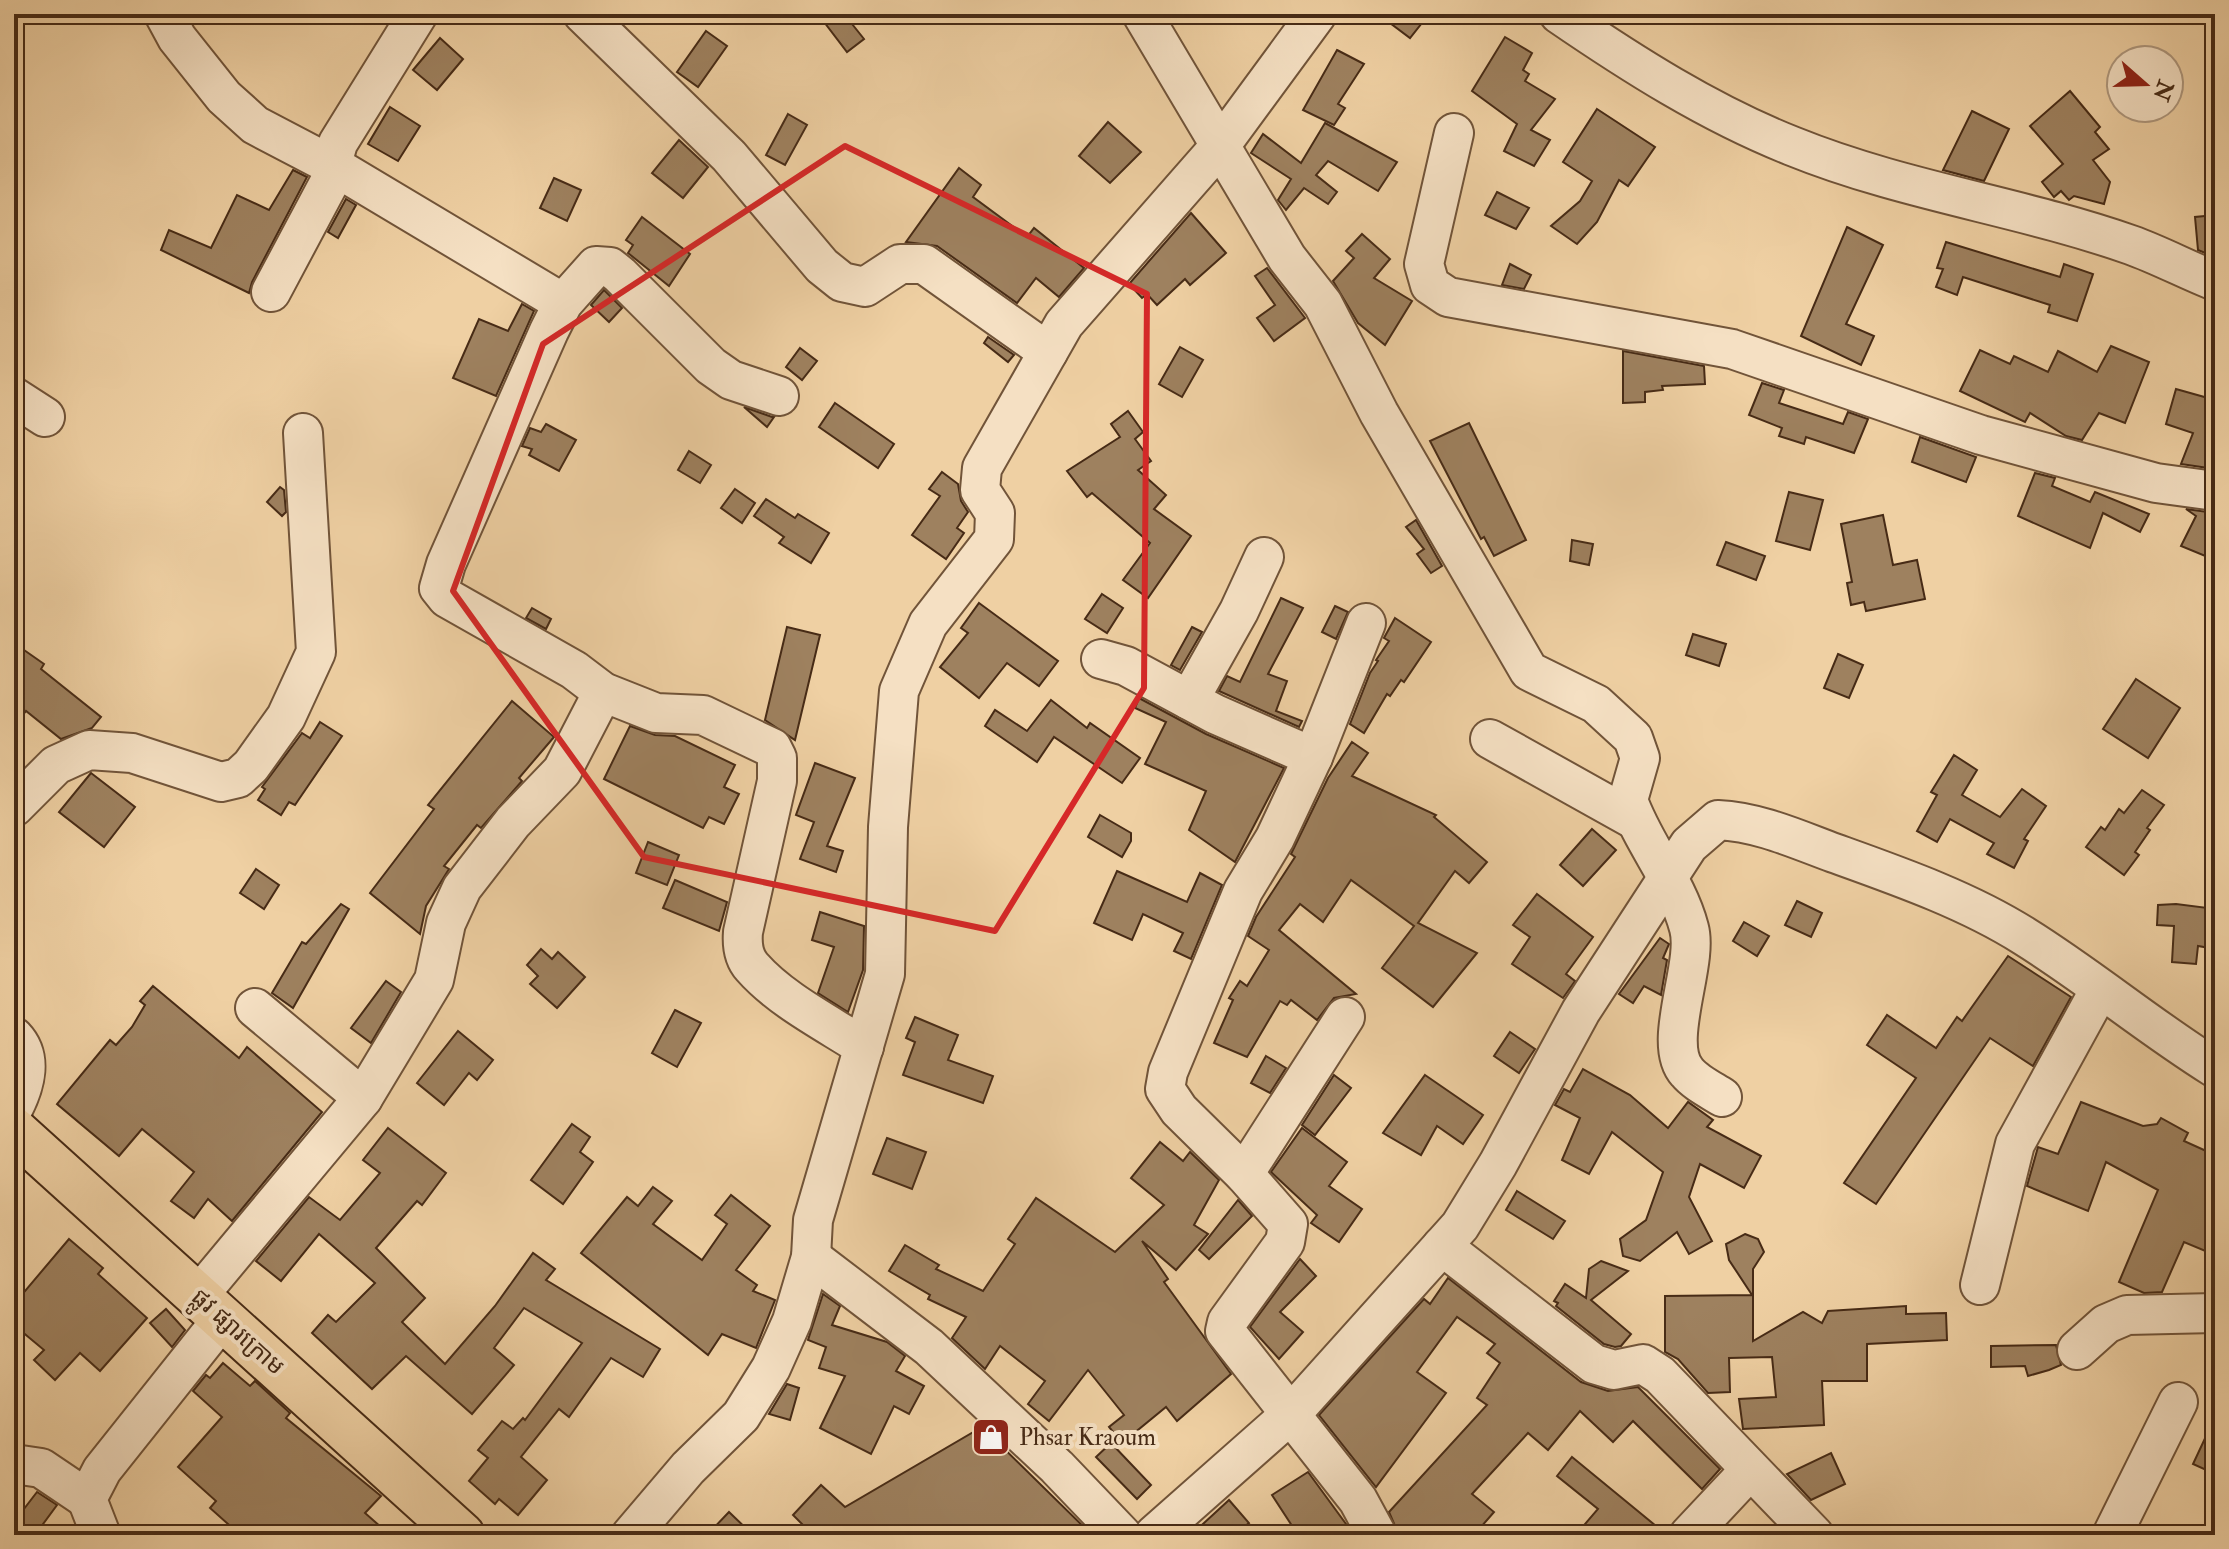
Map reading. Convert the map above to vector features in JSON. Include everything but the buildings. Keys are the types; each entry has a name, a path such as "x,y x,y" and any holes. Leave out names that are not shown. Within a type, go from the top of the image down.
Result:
{"main road":[{"name":"ផ្លូវ ផ្សារក្រោម","path":"14,1130 462,1535"}],"street":[{"path":"164,14 177,38 224,97 255,125 337,168 563,303"},
{"path":"271,292 337,168 334,157 338,143 418,14"},
{"path":"583,14 729,156 785,226 842,282 865,287 900,264 924,264 1048,352"},
{"path":"1142,14 1287,258 1323,304 1379,413 1529,671 1596,704 1633,738 1640,758 1628,800 1635,820 1689,925 1693,949 1685,980 1678,1035 1681,1059 1686,1072 1722,1097"},
{"path":"631,1535 688,1468 741,1416 771,1368 792,1321 811,1257 813,1220 885,974 888,827 899,691 928,624 994,539 995,513 980,490 979,476 1064,324 1130,245 1220,146 1317,14"},
{"path":"1559,14 1598,24 1664,82 1735,121 1793,147 1924,190 2133,245 2215,281"},
{"path":"1454,133 1424,264 1430,285 1448,297 1732,349 1995,439 2156,483 2215,491"},
{"path":"779,396 731,380 711,366 610,267 596,266 563,303 446,564 439,588 447,598 574,670 603,692 656,713 703,715 772,748 777,758 777,781 743,932 744,951 750,966 796,1003 864,1047"},
{"path":"14,807 56,765 89,750 132,753 221,782 238,778 251,766 286,717 316,652 303,433"},
{"path":"1189,700 1239,611 1264,557"},
{"path":"1366,623 1313,757 1275,838 1236,905 1166,1080 1169,1099 1244,1174 1288,1224 1289,1231 1227,1322 1225,1331 1358,1500 1377,1535"},
{"path":"1101,659 1126,666 1189,700 1313,757"},
{"path":"87,1499 102,1470 211,1307 363,1098 434,980 446,923 462,888 513,822 553,783 603,692"},
{"path":"1490,739 1635,820"},
{"path":"1154,1535 1292,1413 1442,1246 1480,1195 1581,1011 1689,845 1718,820 1747,822 1881,870 1982,913 2024,936 2099,991 2215,1068"},
{"path":"1980,1285 2019,1134 2099,991"},
{"path":"255,1008 363,1098"},
{"path":"1244,1174 1345,1017"},
{"path":"14,1037 21,1044 25,1070 14,1107"},
{"path":"1442,1246 1594,1364 1614,1370 1643,1364 1660,1375 1814,1535"},
{"path":"811,1257 929,1347 1057,1467 1122,1535"},
{"path":"2077,1350 2106,1324 2127,1315 2215,1313"},
{"path":"2112,1535 2178,1402"},
{"path":"14,1464 41,1468 87,1499 101,1535"},
{"path":"1689,1535 1750,1470"}],"highlighted area":[{"path":"845,146 1147,294 1144,688 995,931 644,857 453,591 543,344"}],"place":[{"name":"Phsar Kraoum","path":"991,1437"}]}
